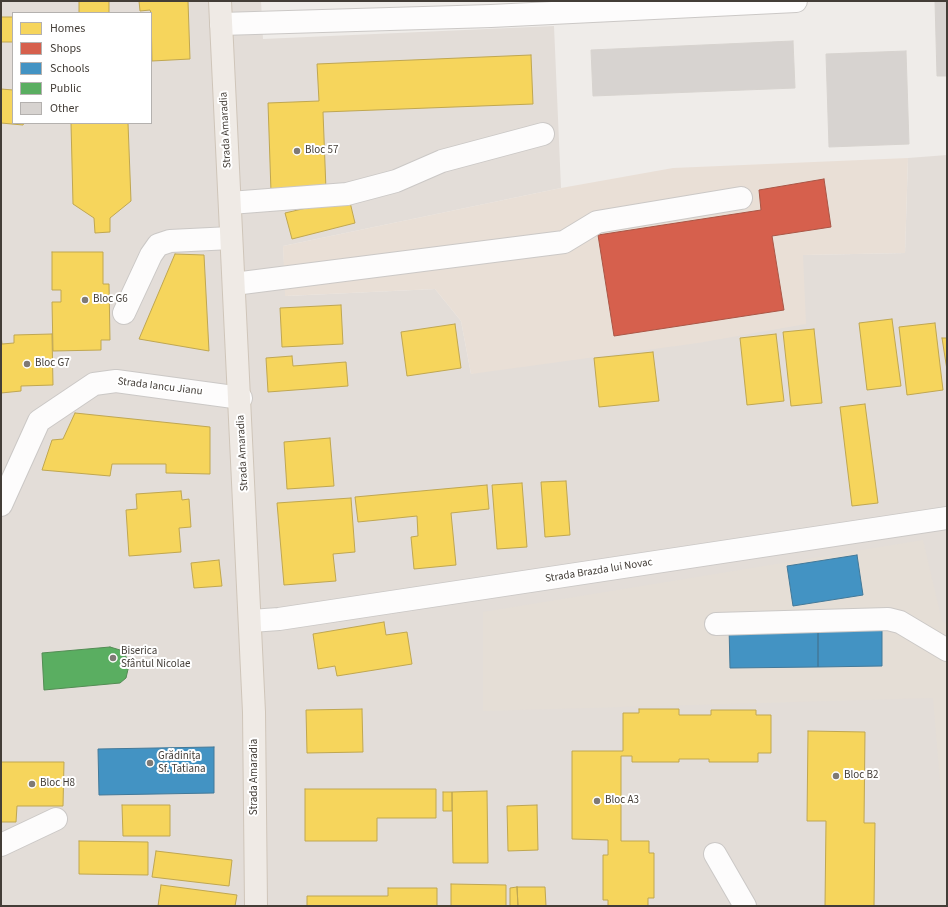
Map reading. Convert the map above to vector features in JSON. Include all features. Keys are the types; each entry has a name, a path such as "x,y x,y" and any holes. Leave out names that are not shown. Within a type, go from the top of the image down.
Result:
{"main road":[{"name":"Strada Amaradia","path":"220,1 251,621 254,712 256,906"}],"street":[{"path":"221,24 491,8 796,1"},
{"path":"230,203 347,194 396,181 442,161 543,134"},
{"path":"234,284 564,242 597,222 741,198"},
{"path":"124,314 151,255 158,245 170,241 231,238"},
{"name":"Strada Iancu Jianu","path":"1,505 39,421 94,384 116,381 240,398"},
{"name":"Strada Brazda lui Novac","path":"251,621 295,616 947,518"},
{"path":"716,624 888,619 900,622 947,650"},
{"path":"1,845 56,819"},
{"path":"715,854 745,906"}],"shaded area":[{"path":"1,1 261,1 263,39 554,26 561,188 283,246 286,296 435,289 461,321 471,374 803,255 905,253 908,158 947,155 947,906 1,906"},
{"path":"908,158 905,253 803,255 806,324 698,343 471,374 461,321 435,289 285,296 283,246 561,188 673,168"},
{"path":"923,540 942,621 947,624 947,865 933,698 483,711 483,612"}],"building: Homes":[{"path":"79,1 109,1 109,12 79,12"},
{"path":"139,1 188,1 190,59 152,61 152,12 150,10 140,11"},
{"path":"1,17 12,17 12,42 1,42"},
{"name":"Bloc 57","path":"531,55 533,104 323,112 326,190 271,192 268,103 319,101 317,64"},
{"path":"1,89 12,90 12,124 1,123"},
{"path":"71,124 128,124 131,201 110,218 110,232 95,233 94,218 73,204"},
{"path":"349,198 355,223 292,239 285,213"},
{"name":"Bloc G6","path":"52,252 103,252 103,284 109,284 110,340 101,340 101,350 53,351 52,302 61,302 61,290 52,290"},
{"path":"175,254 204,255 209,351 139,339"},
{"path":"341,305 343,344 282,347 280,308"},
{"path":"892,319 901,386 867,390 859,323"},
{"path":"935,323 943,390 907,395 899,327"},
{"path":"455,324 461,368 407,376 401,332"},
{"path":"814,329 822,403 791,406 783,332"},
{"name":"Bloc G7","path":"52,334 53,385 21,386 21,391 1,393 1,335 2,344 14,343 14,335"},
{"path":"776,334 784,401 747,405 740,338"},
{"path":"942,338 947,338 947,370"},
{"path":"653,352 659,401 599,407 594,358"},
{"path":"292,356 293,366 346,362 348,386 268,392 266,358"},
{"path":"865,404 878,503 852,506 840,407"},
{"path":"75,413 210,427 210,474 166,473 166,464 112,464 110,476 42,470 52,440 63,439"},
{"path":"330,438 334,486 287,489 284,442"},
{"path":"566,481 570,535 545,537 541,482"},
{"path":"522,483 527,547 497,549 492,485"},
{"path":"487,485 489,509 451,513 456,565 414,569 411,537 418,536 417,516 358,522 355,497"},
{"path":"181,491 182,500 189,499 191,527 179,528 181,552 129,556 126,510 137,509 136,494"},
{"path":"351,498 355,552 333,554 336,581 284,585 277,503"},
{"path":"219,560 222,586 194,588 191,563"},
{"path":"384,622 386,635 407,632 412,664 337,676 335,666 318,669 313,634"},
{"path":"362,709 363,752 307,753 306,710"},
{"name":"Bloc A3","path":"639,709 679,709 679,715 711,715 711,710 756,710 756,715 771,715 771,753 758,753 758,762 709,762 709,759 679,759 679,762 632,762 632,756 621,756 621,841 649,841 649,853 654,853 654,898 648,898 648,906 608,906 608,900 603,900 603,855 608,855 608,840 572,839 572,751 623,751 623,713 639,713"},
{"name":"Bloc B2","path":"808,731 865,732 864,823 875,823 874,906 825,906 826,821 807,821"},
{"name":"Bloc H8","path":"1,762 64,762 63,806 17,806 16,822 1,822"},
{"path":"305,789 436,789 436,818 377,818 377,841 305,841"},
{"path":"487,791 488,863 453,863 452,792"},
{"path":"443,792 452,792 452,811 443,811"},
{"path":"122,805 170,805 170,836 123,836"},
{"path":"537,805 538,850 508,851 507,806"},
{"path":"79,841 148,842 148,875 79,874"},
{"path":"156,851 232,860 229,886 152,877"},
{"path":"451,884 506,885 506,906 451,906"},
{"path":"161,885 237,895 235,906 158,906"},
{"path":"517,887 518,906 510,906 510,888"},
{"path":"517,887 545,887 546,906 518,906"},
{"path":"388,888 437,888 437,906 307,906 307,896 388,896"}],"building: Shops":[{"path":"824,179 831,227 772,236 784,310 614,336 598,235 761,210 759,190"}],"building: Schools":[{"path":"857,555 863,595 793,606 787,566"},
{"path":"818,624 818,667 730,668 729,626"},
{"path":"818,624 882,624 882,666 818,667"},
{"path":"214,747 214,793 99,795 98,749"}],"building: Public":[{"path":"110,647 120,650 125,654 129,665 126,678 120,683 44,690 42,653"}],"building: Other":[{"path":"935,1 947,1 947,76 937,76"},
{"path":"793,41 795,88 593,96 591,50"},
{"path":"906,51 909,144 829,147 826,54"}],"place":[{"name":"Bloc 57","path":"297,151"},
{"name":"Bloc G6","path":"85,300"},
{"name":"Bloc G7","path":"27,364"},
{"name":"Biserica Sfântul Nicolae","path":"113,658"},
{"name":"Grădinița Sf. Tatiana","path":"150,763"},
{"name":"Bloc B2","path":"836,776"},
{"name":"Bloc H8","path":"32,784"},
{"name":"Bloc A3","path":"597,801"}]}
